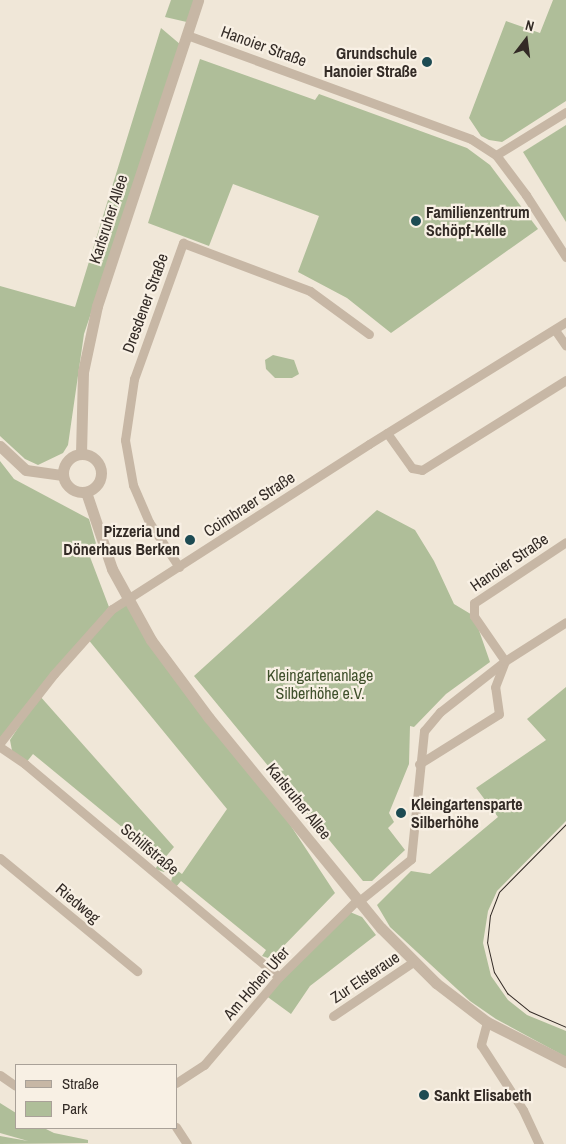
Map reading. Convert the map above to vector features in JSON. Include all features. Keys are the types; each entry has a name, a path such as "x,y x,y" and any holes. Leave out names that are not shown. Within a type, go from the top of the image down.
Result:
{"street":[{"name":"Karlsruher Allee","path":"80,454 80,404 88,341 198,0"},
{"name":"Hanoier Straße","path":"187,35 462,136 496,155 526,195 566,257"},
{"path":"496,155 566,112"},
{"name":"Dresdener Straße","path":"179,567 149,522 132,485 125,440 134,379 183,243 310,291 369,334"},
{"name":"Coimbraer Straße","path":"127,599 387,433 566,322"},
{"path":"555,330 566,346"},
{"path":"387,433 412,468 422,470 566,380"},
{"path":"0,446 32,472 63,475 74,490 86,492 97,485 100,467 92,458 80,454 70,459 63,475"},
{"name":"Karlsruher Allee","path":"86,492 112,569 127,599 166,662 209,718 358,900 413,962 486,1022 566,1062"},
{"name":"Hanoier Straße","path":"505,661 474,616 474,603 566,542"},
{"path":"0,743 54,674 112,609 127,599"},
{"path":"358,900 411,859 419,764 424,731 440,712 505,661 566,622"},
{"path":"419,764 499,714 495,686 505,661"},
{"name":"Schilfstraße","path":"0,747 25,764 279,977"},
{"name":"Riedweg","path":"0,858 137,971"},
{"name":"Am Hohen Ufer","path":"178,1082 204,1065 279,977 358,900"},
{"name":"Zur Elsteraue","path":"333,1016 413,962"},
{"path":"486,1022 481,1045 523,1110 539,1144"},
{"path":"0,1075 15,1085"},
{"path":"177,1129 187,1144"}],"green space":[{"path":"171,0 198,0 191,23 165,17"},
{"path":"553,0 566,0 566,101 502,142 489,140 481,136 469,118 506,21 540,33"},
{"path":"161,28 181,45 84,334 68,445 63,453 38,465 25,459 0,436 0,286 75,307"},
{"path":"200,59 315,100 319,94 467,148 490,165 538,229 391,333 347,298 298,272 319,216 233,184 209,246 148,223"},
{"path":"566,125 566,222 523,152"},
{"path":"273,355 294,360 299,374 292,378 275,378 266,369 265,360"},
{"path":"0,461 14,479 89,519 97,547 87,549 109,607 39,695 174,847 163,860 170,866 164,872 155,869 162,860 33,754 25,764 13,756 10,740 37,699 0,739"},
{"name":"Kleingartenanlage Silberhöhe e.V.","path":"377,510 415,530 434,561 454,604 474,616 490,662 446,694 414,727 410,726 409,764 389,813 394,822 388,828 405,850 372,881 363,881 194,676"},
{"path":"127,599 262,782 335,893 271,959 262,956 266,950 181,881 176,887 171,881 175,869 182,874 227,809 87,638"},
{"path":"566,687 566,821 497,891 488,911 483,943 491,976 508,1000 527,1015 566,1031 566,1057 496,1019 470,1001 390,927 377,905 411,871 430,874 498,817 476,788 546,740 527,719"},
{"path":"350,912 362,917 376,935 310,986 291,1014 265,995"},
{"path":"0,1103 15,1112 15,1129 46,1129 54,1133 88,1140 88,1143 0,1144 0,1136 28,1141 0,1133"}],"tram line":[{"path":"566,824 499,892 490,915 487,942 494,972 507,993 529,1011 566,1027"}],"place":[{"name":"Grundschule Hanoier Straße","path":"427,62"},
{"name":"Familienzentrum Schöpf-Kelle","path":"416,221"},
{"name":"Pizzeria und Dönerhaus Berken","path":"190,540"},
{"name":"Kleingartensparte Silberhöhe","path":"401,813"},
{"name":"Sankt Elisabeth","path":"424,1095"}]}
